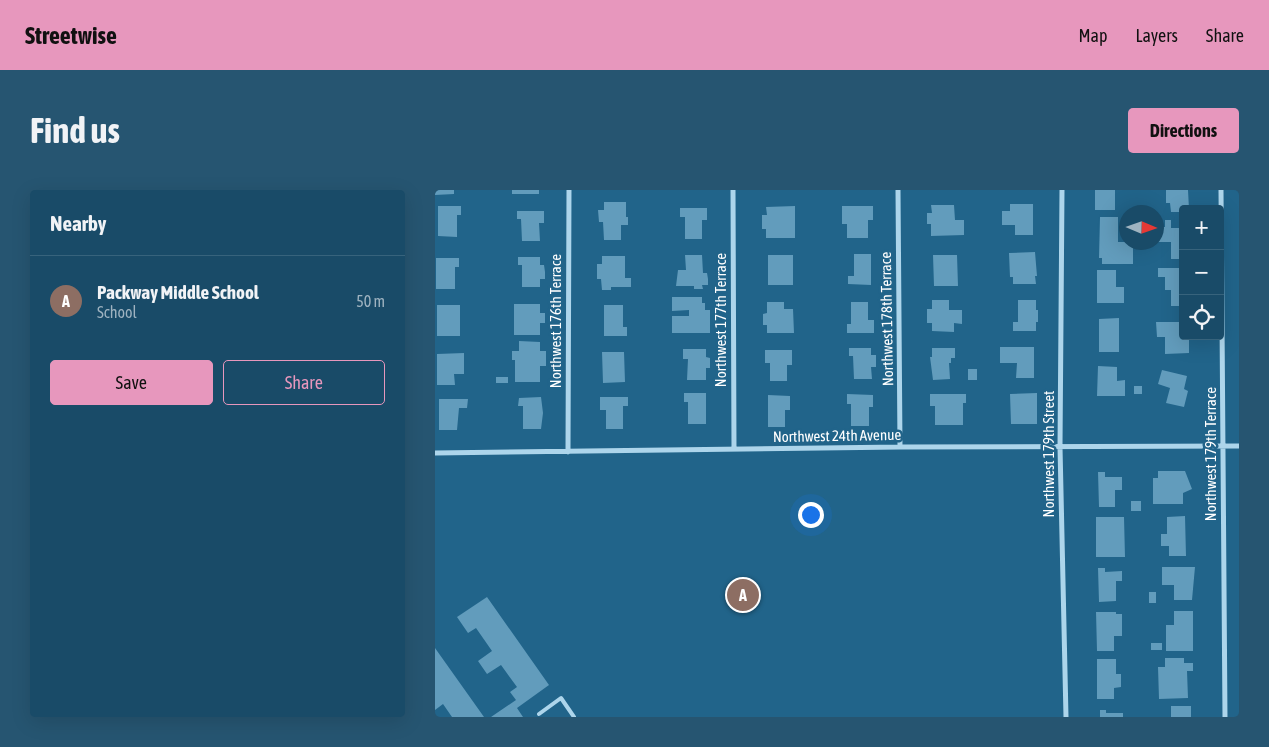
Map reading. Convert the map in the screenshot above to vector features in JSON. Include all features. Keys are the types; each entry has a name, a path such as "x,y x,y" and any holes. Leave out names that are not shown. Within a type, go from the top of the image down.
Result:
{"street":[{"name":"Northwest 176th Terrace","path":"568,452 569,190"},
{"name":"Northwest 177th Terrace","path":"733,190 734,449"},
{"name":"Northwest 178th Terrace","path":"898,190 900,447"},
{"name":"Northwest 179th Street","path":"1062,190 1061,446 1066,717"},
{"name":"Northwest 179th Terrace","path":"1221,190 1225,717"},
{"name":"Northwest 24th Avenue","path":"435,453 900,447 1239,446"}],"lane":[{"path":"539,714 561,698 574,717"}],"building":[{"path":"435,190 454,190 454,194 435,195"},
{"path":"512,190 539,190 539,194 512,194"},
{"path":"1095,190 1115,190 1115,210 1095,210"},
{"path":"1166,190 1188,190 1189,205 1179,205 1179,212 1171,212 1170,203 1166,203"},
{"path":"604,202 626,202 628,225 621,225 621,240 604,240 603,222 599,222 598,210 604,210"},
{"path":"1010,204 1033,204 1033,235 1015,235 1015,225 1002,225 1002,211 1010,211"},
{"path":"931,205 954,205 955,220 964,220 964,235 931,236 931,224 927,224 927,213 932,213"},
{"path":"438,206 461,206 461,215 457,215 457,237 438,236"},
{"path":"795,206 795,238 766,238 766,229 762,229 762,215 767,215 766,207"},
{"path":"842,206 873,206 873,220 868,220 868,238 847,238 847,224 842,224"},
{"path":"680,208 707,208 707,220 702,220 702,239 685,239 685,217 680,217"},
{"path":"517,211 544,211 544,223 539,223 540,241 522,241 521,219 517,219"},
{"path":"1100,217 1118,217 1119,250 1133,250 1133,264 1102,264 1102,258 1099,258"},
{"path":"1165,220 1171,220 1171,228 1179,228 1179,259 1171,259 1171,242 1164,242"},
{"path":"1035,252 1036,284 1013,284 1013,277 1010,277 1009,253"},
{"path":"854,254 871,254 871,285 848,284 848,276 854,276"},
{"path":"685,255 702,255 703,273 707,273 708,279 708,285 702,285 703,289 694,289 694,286 676,286 678,270 686,270"},
{"path":"768,255 793,255 793,285 768,285"},
{"path":"933,255 957,255 958,286 934,286"},
{"path":"602,256 625,256 625,278 631,278 631,287 611,287 611,290 602,290 601,279 597,279 597,264 602,264"},
{"path":"518,257 540,257 540,265 544,265 545,279 540,279 540,287 522,287 522,265 518,265"},
{"path":"436,258 459,258 459,267 455,267 455,289 436,289"},
{"path":"1158,268 1179,268 1179,306 1171,306 1171,290 1165,290 1165,277 1158,277"},
{"path":"1097,270 1116,270 1116,287 1124,287 1124,303 1097,303"},
{"path":"672,297 702,297 702,303 705,303 705,310 710,310 710,333 672,333 672,316 689,316 689,310 672,311"},
{"path":"932,300 949,300 949,310 962,310 962,324 954,323 954,332 932,331 932,323 927,323 927,309 932,309"},
{"path":"1018,300 1036,300 1038,322 1036,322 1036,331 1013,331 1013,322 1018,322"},
{"path":"767,302 784,302 784,309 793,309 794,333 767,333 767,325 763,325 763,314 767,313"},
{"path":"851,302 868,302 868,320 874,320 874,333 847,333 847,324 851,324"},
{"path":"514,304 540,304 540,313 545,313 545,323 540,323 540,335 514,335"},
{"path":"437,305 460,305 460,336 437,336"},
{"path":"604,305 623,305 623,327 627,327 627,336 604,336"},
{"path":"1119,318 1119,352 1099,352 1099,319"},
{"path":"1156,322 1179,322 1179,340 1189,340 1189,353 1165,354 1165,337 1157,337"},
{"path":"519,341 540,342 540,351 546,351 546,366 540,366 540,382 515,382 515,360 512,360 512,351 519,351"},
{"path":"1000,347 1034,347 1034,378 1016,378 1017,363 1000,363"},
{"path":"849,348 871,348 871,355 876,355 876,367 871,367 872,379 854,379 853,356 849,356"},
{"path":"932,348 955,348 955,358 951,358 951,363 949,363 950,379 933,380 930,357 932,357"},
{"path":"683,349 706,349 706,357 710,358 710,368 706,368 706,380 687,380 688,359 683,359"},
{"path":"765,350 792,350 792,365 787,365 787,381 770,381 770,363 765,363"},
{"path":"602,352 624,352 625,382 603,383"},
{"path":"464,353 464,374 454,374 455,385 437,385 437,354"},
{"path":"1098,366 1117,367 1117,381 1125,380 1125,396 1097,396"},
{"path":"968,369 977,369 977,380 968,380"},
{"path":"1162,370 1187,376 1184,389 1188,391 1184,407 1166,403 1170,388 1158,384"},
{"path":"496,377 508,377 508,383 496,383"},
{"path":"1134,386 1142,386 1142,394 1134,394"},
{"path":"684,393 706,393 706,424 688,424 688,402 684,402"},
{"path":"1037,393 1037,424 1011,424 1010,394"},
{"path":"847,394 873,395 873,407 869,407 869,426 851,426 851,404 847,404"},
{"path":"930,394 966,394 966,403 963,403 963,425 935,425 935,406 930,406"},
{"path":"768,395 790,396 790,410 785,410 785,427 768,427"},
{"path":"541,397 543,413 541,429 523,429 523,406 518,406 519,398"},
{"path":"600,397 628,397 628,406 623,406 623,429 606,429 606,410 600,410"},
{"path":"439,399 468,399 467,408 459,408 457,430 439,430"},
{"path":"1158,471 1185,471 1192,489 1183,493 1183,504 1153,504 1153,478 1158,478"},
{"path":"1098,472 1105,472 1105,477 1122,477 1122,490 1115,490 1115,507 1099,507"},
{"path":"1131,501 1141,501 1141,511 1131,511"},
{"path":"1185,516 1186,556 1169,556 1169,546 1161,546 1161,534 1167,534 1167,517"},
{"path":"1096,517 1124,517 1125,557 1096,557"},
{"path":"1162,567 1195,567 1192,600 1174,600 1174,585 1162,585"},
{"path":"1098,568 1105,568 1105,572 1122,571 1122,581 1116,581 1116,601 1099,602"},
{"path":"1149,592 1156,592 1156,603 1149,603"},
{"path":"487,597 549,685 517,708 523,717 491,717 516,700 510,692 517,687 501,665 487,674 478,661 492,651 476,628 468,633 457,617"},
{"path":"1174,611 1193,611 1193,651 1166,651 1166,625 1174,625"},
{"path":"1096,612 1116,612 1116,614 1122,614 1122,636 1114,636 1114,651 1097,651"},
{"path":"1151,643 1162,643 1162,650 1151,650"},
{"path":"435,648 484,717 452,717 443,704 435,710"},
{"path":"1165,658 1184,658 1184,663 1193,663 1193,671 1187,671 1188,698 1159,699 1158,667 1165,667"},
{"path":"1097,659 1116,659 1116,674 1121,674 1121,687 1114,688 1114,699 1097,699"},
{"path":"1171,706 1191,706 1191,717 1171,717"},
{"path":"1100,710 1106,710 1106,713 1123,713 1123,717 1100,717"}],"place":[{"name":"Packway Middle School","path":"743,595"}]}
